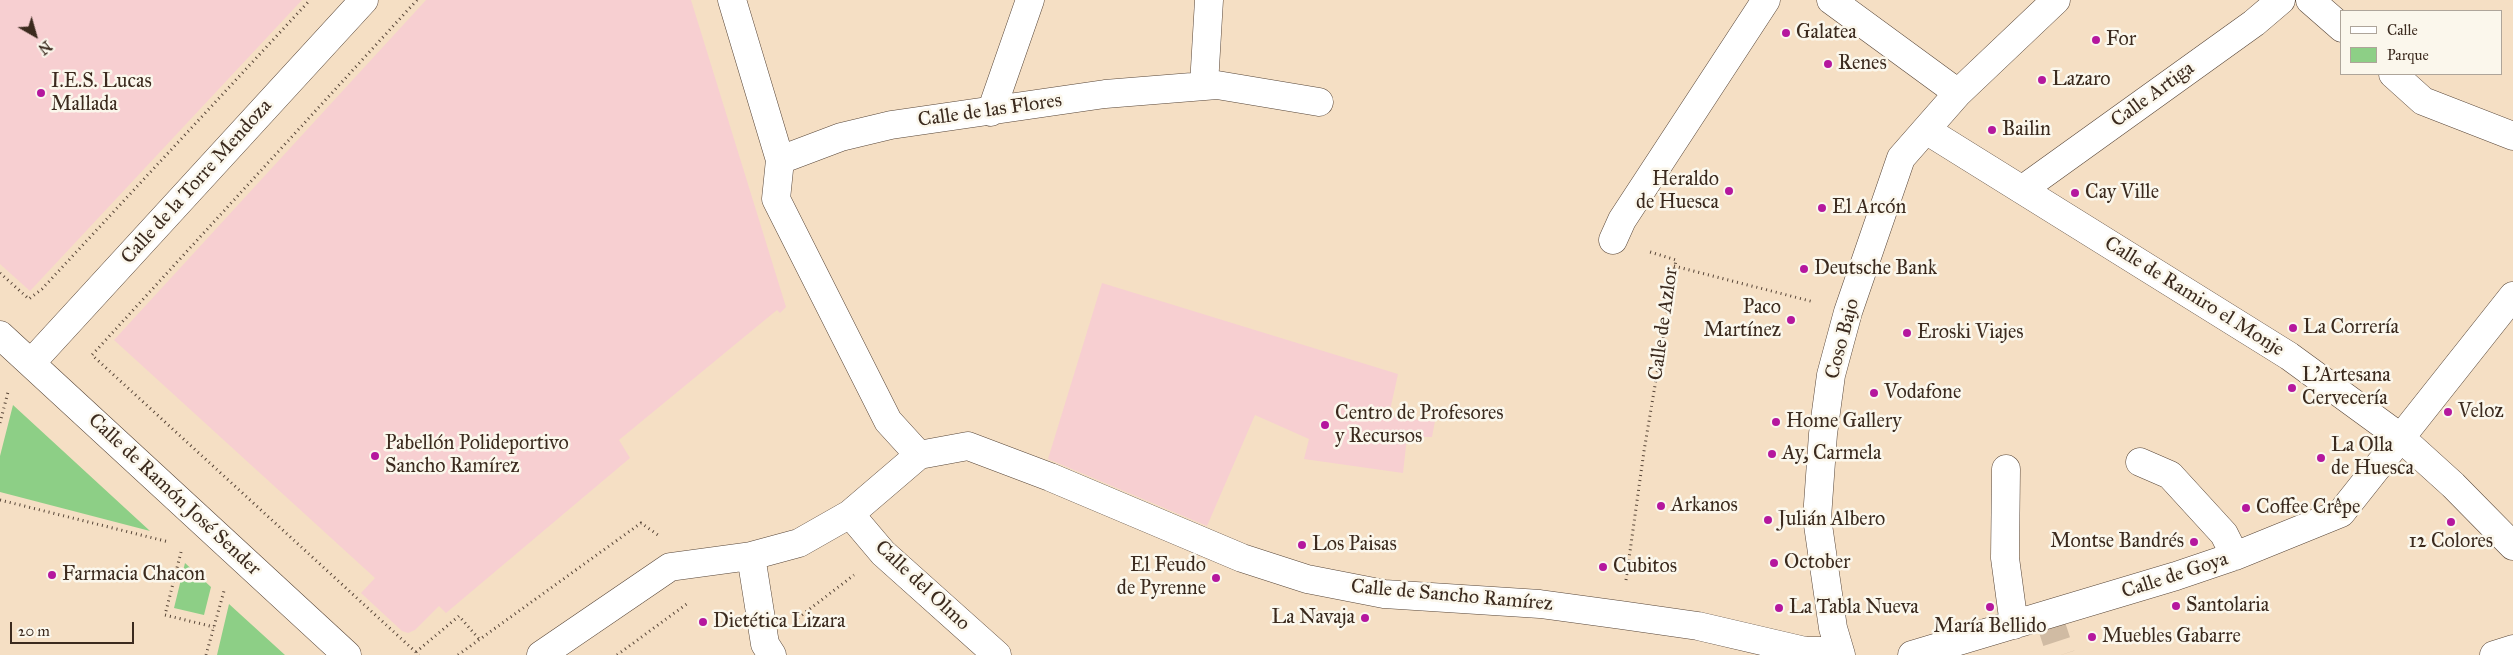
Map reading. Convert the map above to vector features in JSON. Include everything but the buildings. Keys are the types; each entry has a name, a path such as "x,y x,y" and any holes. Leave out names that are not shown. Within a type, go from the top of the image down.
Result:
{"street":[{"name":"Calle de la Torre Mendoza","path":"30,363 364,0"},
{"path":"548,653 655,575 670,567 751,556 799,543 850,514 919,455 888,421 776,199 780,160 732,0"},
{"path":"991,112 1030,0"},
{"path":"1204,85 1209,0"},
{"path":"1613,240 1622,220 1766,0"},
{"path":"1831,0 1958,93"},
{"name":"Coso Bajo","path":"1839,651 1833,628 1817,518 1823,434 1831,374 1848,312 1901,158 1958,93 2056,0"},
{"name":"Calle Artiga","path":"2023,189 2254,22 2281,0"},
{"path":"2310,0 2340,26"},
{"path":"2394,75 2423,101 2513,136"},
{"name":"Calle de las Flores","path":"780,160 841,137 891,125 1105,94 1217,85 1319,102"},
{"name":"Calle de Ramiro el Monje","path":"1926,130 2289,356 2400,436 2453,485 2513,546"},
{"name":"Calle de Goya","path":"1912,655 2235,556 2341,513 2400,436 2513,296"},
{"name":"Calle de Ramón José Sender","path":"0,335 347,655"},
{"name":"Calle de Sancho Ramírez","path":"919,455 968,446 1050,477 1242,558 1307,579 1384,594 1540,604 1698,626 1805,651 1839,651"},
{"path":"2140,462 2170,476 2224,534 2235,556"},
{"path":"2006,469 2005,558 2014,625"},
{"name":"Calle del Olmo","path":"850,514 883,553 997,655"},
{"path":"751,556 765,644 772,655"},
{"path":"2494,655 2513,649"}],"path":[{"path":"0,273 29,299 42,289 310,0"},
{"path":"417,0 92,355 417,654 459,616 479,639"},
{"name":"Calle de Azlor","path":"1613,240 1676,260 1644,451 1621,615"},
{"path":"1674,266 1848,312"},
{"path":"0,423 8,392"},
{"path":"0,500 172,542"},
{"path":"458,655 641,523 663,538"},
{"path":"182,551 165,614 214,626"},
{"path":"793,622 857,574"},
{"path":"206,655 224,590"},
{"path":"617,655 693,600"}],"shaded area":[{"path":"0,0 302,0 30,291 0,264"},
{"path":"426,0 691,0 786,307 780,313 777,310 619,440 630,458 446,613 439,606 415,630 408,633 402,631 361,593 375,578 114,340"},
{"path":"1102,283 1398,374 1389,415 1435,421 1432,437 1407,437 1403,473 1304,459 1309,439 1255,415 1207,526 1048,459"}],"green space":[{"path":"13,405 150,531 0,492 0,456"},
{"path":"185,563 211,587 204,615 174,608"},
{"path":"229,604 285,655 217,655"}],"tunnel":[{"path":"2048,615 2061,655"}],"place":[{"name":"Galatea","path":"1786,33"},
{"name":"For","path":"2096,40"},
{"name":"Renes","path":"1828,64"},
{"name":"Lazaro","path":"2042,80"},
{"name":"I.E.S. Lucas Mallada","path":"41,93"},
{"name":"Bailin","path":"1992,130"},
{"name":"Heraldo de Huesca","path":"1729,191"},
{"name":"Cay Ville","path":"2075,193"},
{"name":"El Arcón","path":"1822,208"},
{"name":"Deutsche Bank","path":"1804,269"},
{"name":"Paco Martínez","path":"1791,320"},
{"name":"La Correría","path":"2293,328"},
{"name":"Eroski Viajes","path":"1907,333"},
{"name":"L'Artesana Cervecería","path":"2292,388"},
{"name":"Vodafone","path":"1874,393"},
{"name":"Veloz","path":"2448,412"},
{"name":"Home Gallery","path":"1776,422"},
{"name":"Centro de Profesores y Recursos","path":"1325,425"},
{"name":"Ay, Carmela","path":"1772,454"},
{"name":"Pabellón Polideportivo Sancho Ramírez","path":"375,456"},
{"name":"La Olla de Huesca","path":"2321,458"},
{"name":"Arkanos","path":"1661,506"},
{"name":"Coffee Crêpe","path":"2246,508"},
{"name":"Julián Albero","path":"1768,520"},
{"name":"12 Colores","path":"2451,522"},
{"name":"Montse Bandrés","path":"2194,542"},
{"name":"Los Paisas","path":"1302,545"},
{"name":"October","path":"1774,563"},
{"name":"Cubitos","path":"1603,567"},
{"name":"Farmacia Chacon","path":"52,575"},
{"name":"El Feudo de Pyrenne","path":"1216,578"},
{"name":"Santolaria","path":"2176,606"},
{"name":"María Bellido","path":"1990,607"},
{"name":"La Tabla Nueva","path":"1779,608"},
{"name":"La Navaja","path":"1365,618"},
{"name":"Dietética Lizara","path":"703,622"},
{"name":"Muebles Gabarre","path":"2092,637"}]}
